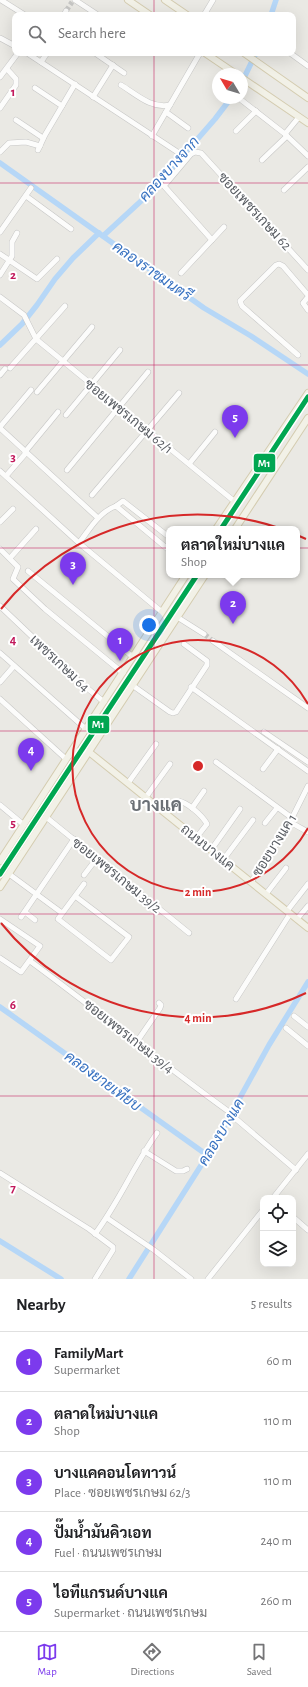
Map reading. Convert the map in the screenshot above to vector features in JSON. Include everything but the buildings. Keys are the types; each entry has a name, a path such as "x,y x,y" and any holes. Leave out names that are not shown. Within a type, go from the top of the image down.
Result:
{"main road":[{"path":"128,0 146,12"},
{"path":"165,0 183,12"},
{"path":"210,56 228,68"},
{"path":"248,56 308,98"},
{"path":"248,82 308,123"},
{"path":"218,526 308,393"},
{"path":"237,526 308,418"},
{"path":"0,861 184,578"},
{"path":"0,887 203,578"},
{"path":"66,759 76,752 89,752"},
{"name":"ถนนบางแค","path":"89,752 308,928"}],"street":[{"path":"1,0 20,12"},
{"path":"206,12 213,0"},
{"path":"73,1 93,12"},
{"path":"0,38 12,44"},
{"path":"0,77 16,56"},
{"path":"32,56 178,153"},
{"path":"41,62 45,56"},
{"path":"100,56 124,73"},
{"path":"152,136 198,56"},
{"path":"294,56 308,66"},
{"path":"93,97 113,65"},
{"path":"0,108 16,85 16,79 7,69"},
{"path":"0,152 9,142 26,142 39,148 43,138 75,84"},
{"path":"121,85 150,104 162,107 170,105"},
{"path":"35,88 62,106"},
{"path":"247,104 286,135 308,156"},
{"path":"236,131 256,111"},
{"path":"166,112 188,128"},
{"path":"262,160 286,135 299,116"},
{"path":"16,120 43,138"},
{"name":"ซอยเพชรเกษม 62","path":"212,240 164,186 191,154 195,152 201,153 308,270"},
{"path":"284,190 308,167"},
{"path":"0,232 2,223 26,196 31,188"},
{"path":"26,196 71,228"},
{"path":"181,273 224,227"},
{"path":"0,275 10,261 12,256 12,242 18,233"},
{"path":"0,254 37,279 57,259"},
{"path":"298,355 242,306 240,302 276,265 279,264 308,296 302,303 308,310"},
{"name":"ซอยเพชรเกษม 62/1","path":"0,297 24,315 36,339 234,501"},
{"path":"0,375 66,306"},
{"path":"37,392 92,327"},
{"path":"66,415 120,350"},
{"path":"67,470 148,372"},
{"path":"31,390 0,427 98,518"},
{"path":"92,495 179,393"},
{"path":"6,476 58,412"},
{"path":"189,464 215,432"},
{"path":"0,470 79,544 162,612"},
{"path":"79,544 98,518 110,508 123,501 166,535"},
{"path":"116,506 166,547"},
{"path":"0,522 13,509"},
{"path":"129,516 133,509"},
{"path":"143,528 148,521"},
{"path":"10,558 36,529"},
{"path":"0,550 18,567 13,579 45,609 123,673"},
{"path":"28,571 133,658"},
{"name":"เพชรเกษม 64","path":"0,606 81,683 104,702"},
{"path":"177,617 204,634"},
{"path":"213,641 308,708"},
{"path":"132,686 173,713 176,712 206,667 207,662 184,644"},
{"path":"0,653 86,729"},
{"path":"0,682 14,666"},
{"path":"192,687 308,771"},
{"path":"0,699 66,759"},
{"path":"264,732 308,762"},
{"path":"128,783 156,744"},
{"path":"264,769 278,749"},
{"path":"216,762 308,832"},
{"path":"146,797 170,764"},
{"name":"ซอยบางแค 1","path":"251,882 291,820 308,786"},
{"path":"192,808 204,791"},
{"path":"166,814 178,801 181,801 192,808 207,824 196,838"},
{"path":"0,805 24,825"},
{"path":"265,823 277,808"},
{"path":"211,850 240,809"},
{"name":"ซอยเพชรเกษม 39/2","path":"46,817 189,933"},
{"path":"223,860 253,820"},
{"path":"21,917 74,839"},
{"path":"84,875 97,858"},
{"path":"266,894 286,868"},
{"path":"9,874 62,913"},
{"path":"75,896 129,937 111,960 58,919 62,913 84,884"},
{"path":"236,999 308,884"},
{"path":"297,920 308,906"},
{"path":"25,912 35,920"},
{"path":"0,919 40,946 21,972 0,958"},
{"name":"ซอยเพชรเกษม 39/4","path":"30,961 110,1021 136,1043 228,1111"},
{"path":"136,1043 161,1007 159,1003"},
{"path":"294,1016 308,1027"},
{"path":"286,1028 308,1046"},
{"path":"235,1118 296,1170"},
{"path":"95,1234 107,1218 144,1151 157,1133"},
{"path":"144,1151 176,1171 187,1169"},
{"path":"275,1195 308,1154"},
{"path":"0,1173 113,1247 113,1250 95,1279"},
{"path":"208,1279 260,1214"},
{"path":"107,1218 148,1245 191,1279"},
{"path":"296,1220 308,1230"}],"waterway":[{"name":"คลองบางจาก","path":"272,12 276,0"},
{"name":"คลองบางจาก","path":"248,70 255,56"},
{"name":"คลองบางจาก","path":"103,236 153,190 226,104"},
{"name":"คลองราชมนตรี","path":"0,163 204,308 251,336 308,374"},
{"name":"คลองบางจาก","path":"0,345 22,324 55,279 73,258 99,233"},
{"name":"คลองบางแค","path":"129,1279 214,1145 269,1045 308,982"},
{"name":"คลองยายเทียบ","path":"0,1007 207,1155"},
{"path":"0,1241 61,1279"}],"tunnel":[{"path":"66,11 72,2"},
{"path":"204,634 213,641"}],"transit line":[{"name":"M1","path":"223,526 308,397"},
{"name":"M1","path":"0,874 195,578"}],"place":[{"name":"ไอทีแกรนด์บางแค","path":"235,438"},
{"name":"บางแคคอนโดทาวน์","path":"73,585"},
{"name":"ตลาดใหม่บางแค","path":"233,624"},
{"name":"FamilyMart","path":"120,661"},
{"name":"ปั๊มน้ำมันคิวเอท","path":"31,771"}],"district":[{"name":"บางแค","path":"156,805"}]}
